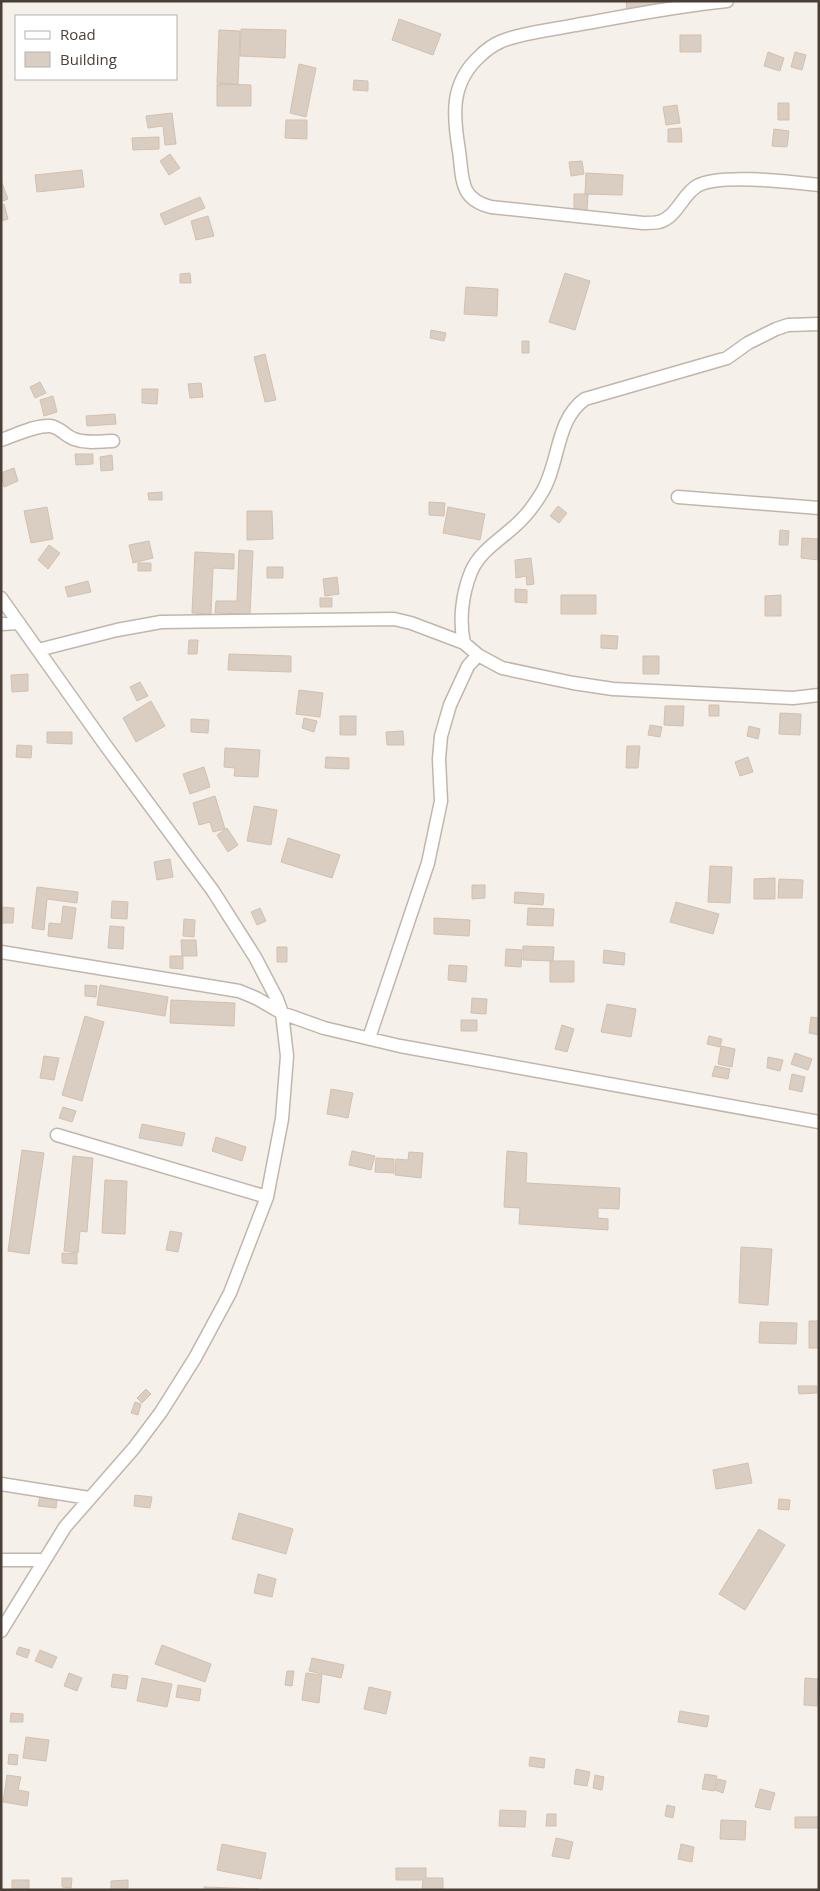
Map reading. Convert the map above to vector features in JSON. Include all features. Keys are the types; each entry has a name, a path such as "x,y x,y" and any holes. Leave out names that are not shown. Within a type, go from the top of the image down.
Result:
{"street":[{"path":"726,1 626,16 527,35 501,42 480,56 467,72 456,93 454,105 454,119 464,186 469,198 479,204 491,207 643,223 659,222 667,218 698,186 709,182 750,179 819,185"},
{"path":"464,643 461,628 462,611 465,590 471,573 477,561 490,546 523,518 541,494 550,477 562,432 574,406 585,399 727,358 748,343 776,329 788,325 819,324"},
{"path":"1,440 43,426 60,429 72,438 84,442 114,441"},
{"path":"678,497 819,508"},
{"path":"1,598 149,806 213,891 255,957 277,999 282,1013 287,1056 282,1118 267,1197 230,1292 195,1358 156,1420 65,1528 43,1560 1,1631"},
{"path":"38,650 117,630 161,622 394,619 411,623 464,643 478,656 502,668 613,689 793,698 819,695"},
{"path":"1,624 19,623"},
{"path":"369,1038 428,863 441,801 439,759 441,736 450,705 468,666 478,656"},
{"path":"1,952 239,991 256,998 282,1013 324,1028 600,1083 819,1122"},
{"path":"57,1135 267,1197"},
{"path":"1,1484 89,1498"},
{"path":"1,1560 43,1560"}],"building":[{"path":"626,1 670,1 670,3 627,10"},
{"path":"399,19 441,34 433,55 392,40"},
{"path":"241,29 286,30 285,58 240,56"},
{"path":"219,30 240,31 238,84 217,83"},
{"path":"680,35 701,35 701,52 680,52"},
{"path":"768,52 784,58 780,71 764,66"},
{"path":"795,52 806,55 802,70 791,67"},
{"path":"299,64 316,68 306,117 290,113"},
{"path":"354,80 368,81 368,91 353,90"},
{"path":"217,84 251,85 251,106 217,106"},
{"path":"778,103 789,103 789,120 778,120"},
{"path":"677,105 680,123 666,125 663,107"},
{"path":"172,113 176,144 165,145 163,126 148,128 146,116"},
{"path":"286,120 307,120 307,139 285,138"},
{"path":"681,128 682,142 668,142 668,129"},
{"path":"774,129 789,131 787,147 772,146"},
{"path":"159,137 159,149 133,150 132,138"},
{"path":"170,154 180,168 169,175 160,161"},
{"path":"582,161 584,174 571,176 569,162"},
{"path":"82,170 84,187 37,192 35,175"},
{"path":"586,173 623,175 622,195 585,194"},
{"path":"1,183 8,199 1,202"},
{"path":"574,194 588,194 587,211 574,210"},
{"path":"200,197 205,208 165,225 160,214"},
{"path":"4,204 8,219 1,221 1,205"},
{"path":"208,216 214,236 196,240 191,221"},
{"path":"190,273 191,283 180,283 180,274"},
{"path":"565,273 590,281 575,330 549,322"},
{"path":"466,287 498,289 497,316 464,314"},
{"path":"431,330 446,333 444,341 430,338"},
{"path":"522,341 529,341 529,353 522,353"},
{"path":"265,354 276,400 265,402 254,357"},
{"path":"40,382 46,393 35,398 30,387"},
{"path":"201,383 203,397 190,398 188,384"},
{"path":"142,389 158,389 157,404 142,403"},
{"path":"53,396 57,412 44,416 40,400"},
{"path":"115,414 116,424 87,426 86,416"},
{"path":"75,454 93,454 93,464 76,465"},
{"path":"112,455 113,470 101,471 100,457"},
{"path":"14,468 18,481 4,487 1,473"},
{"path":"162,492 162,500 149,500 148,493"},
{"path":"429,502 445,503 444,516 429,515"},
{"path":"558,506 567,513 559,523 550,516"},
{"path":"47,507 53,539 31,543 24,511"},
{"path":"448,507 485,514 480,540 443,533"},
{"path":"247,511 272,511 273,539 247,540"},
{"path":"780,530 789,531 788,545 779,545"},
{"path":"802,538 819,539 819,560 801,558"},
{"path":"149,541 153,558 133,563 129,545"},
{"path":"49,545 60,553 48,569 38,560"},
{"path":"239,550 253,551 250,614 215,613 216,601 237,601"},
{"path":"195,552 234,554 234,569 213,568 211,614 192,613"},
{"path":"531,558 534,584 527,585 526,576 516,578 515,560"},
{"path":"138,563 151,563 151,571 138,571"},
{"path":"267,567 283,567 283,578 267,578"},
{"path":"337,577 339,594 325,596 323,579"},
{"path":"88,581 91,592 68,597 65,587"},
{"path":"515,589 527,590 527,603 515,602"},
{"path":"561,595 596,595 596,614 561,614"},
{"path":"781,595 781,616 765,616 765,596"},
{"path":"320,598 332,598 332,607 320,607"},
{"path":"601,635 618,636 617,649 601,648"},
{"path":"189,640 198,640 197,654 188,654"},
{"path":"229,654 291,656 291,672 228,670"},
{"path":"643,656 659,656 659,674 643,674"},
{"path":"28,674 28,691 12,692 11,675"},
{"path":"140,682 148,696 137,701 130,687"},
{"path":"299,690 323,693 320,717 296,714"},
{"path":"151,701 165,726 136,742 123,718"},
{"path":"709,705 719,705 719,716 709,716"},
{"path":"665,706 684,706 683,726 664,725"},
{"path":"780,713 801,714 800,735 779,734"},
{"path":"340,716 356,716 356,735 340,735"},
{"path":"304,718 317,721 314,732 302,728"},
{"path":"191,719 209,720 208,733 191,732"},
{"path":"650,725 662,727 660,737 648,735"},
{"path":"749,726 760,729 758,739 747,736"},
{"path":"403,731 404,745 387,745 386,732"},
{"path":"47,732 72,732 72,744 47,743"},
{"path":"17,745 32,746 31,758 16,757"},
{"path":"627,746 640,746 638,768 626,768"},
{"path":"225,748 260,750 258,777 234,776 235,768 224,767"},
{"path":"326,757 349,758 349,769 325,768"},
{"path":"748,757 753,772 740,776 735,762"},
{"path":"204,767 210,787 190,794 183,774"},
{"path":"215,796 225,829 213,832 210,822 199,825 193,803"},
{"path":"254,806 277,810 271,845 247,841"},
{"path":"227,828 238,845 228,852 217,835"},
{"path":"288,838 340,855 332,878 281,862"},
{"path":"170,859 173,877 157,880 154,862"},
{"path":"710,866 732,867 730,903 708,902"},
{"path":"775,878 775,899 754,899 754,879"},
{"path":"779,879 803,880 802,898 778,898"},
{"path":"472,885 485,885 485,898 472,899"},
{"path":"37,887 78,892 77,903 47,899 44,930 32,928"},
{"path":"515,892 544,894 543,905 514,903"},
{"path":"112,901 128,902 127,919 111,918"},
{"path":"676,902 719,914 713,934 670,922"},
{"path":"63,906 76,908 72,939 48,936 49,923 61,924"},
{"path":"1,907 14,908 13,923 1,923"},
{"path":"260,908 266,921 257,925 251,912"},
{"path":"528,908 554,909 553,926 527,925"},
{"path":"434,918 470,920 469,936 434,934"},
{"path":"184,919 195,920 194,937 183,936"},
{"path":"110,926 124,927 123,949 108,948"},
{"path":"181,940 196,940 197,956 182,956"},
{"path":"523,946 554,947 553,961 523,960"},
{"path":"277,947 287,947 287,962 277,962"},
{"path":"506,949 522,950 521,967 505,966"},
{"path":"604,950 625,953 624,965 603,963"},
{"path":"170,956 183,956 183,969 170,968"},
{"path":"550,961 574,961 574,982 550,982"},
{"path":"449,965 467,966 466,982 448,980"},
{"path":"85,985 97,986 96,997 85,996"},
{"path":"100,985 168,997 165,1016 97,1005"},
{"path":"472,998 487,999 486,1014 471,1013"},
{"path":"171,1000 235,1003 234,1026 170,1023"},
{"path":"607,1004 636,1009 631,1037 601,1032"},
{"path":"85,1016 104,1022 82,1101 62,1095"},
{"path":"811,1017 819,1018 819,1035 809,1033"},
{"path":"461,1020 477,1020 477,1031 461,1031"},
{"path":"562,1025 574,1029 567,1052 555,1049"},
{"path":"709,1036 722,1039 720,1047 707,1044"},
{"path":"721,1046 735,1049 732,1067 718,1064"},
{"path":"795,1053 812,1059 808,1070 791,1064"},
{"path":"44,1056 59,1058 54,1080 40,1078"},
{"path":"768,1057 783,1060 780,1071 767,1068"},
{"path":"715,1066 730,1069 728,1079 712,1076"},
{"path":"792,1074 805,1077 802,1092 789,1089"},
{"path":"331,1089 353,1093 348,1118 327,1114"},
{"path":"63,1107 76,1111 72,1122 59,1118"},
{"path":"142,1124 185,1133 182,1146 139,1138"},
{"path":"216,1137 246,1147 242,1161 212,1151"},
{"path":"22,1150 44,1153 29,1254 8,1251"},
{"path":"352,1151 375,1156 371,1170 349,1165"},
{"path":"507,1151 527,1153 526,1183 620,1188 619,1209 598,1208 598,1218 608,1219 608,1230 519,1224 520,1208 504,1207"},
{"path":"409,1152 423,1153 421,1178 395,1175 396,1159 408,1160"},
{"path":"73,1156 93,1158 87,1232 80,1231 78,1253 64,1251"},
{"path":"376,1158 394,1159 394,1173 375,1172"},
{"path":"105,1180 127,1181 125,1234 102,1233"},
{"path":"170,1231 182,1233 178,1252 166,1250"},
{"path":"741,1247 772,1249 768,1305 739,1303"},
{"path":"62,1253 77,1254 77,1264 62,1263"},
{"path":"809,1321 819,1321 819,1348 809,1348"},
{"path":"760,1322 797,1323 796,1344 759,1343"},
{"path":"798,1386 817,1386 817,1393 799,1394"},
{"path":"146,1389 151,1394 142,1403 137,1398"},
{"path":"135,1402 141,1404 138,1415 131,1413"},
{"path":"748,1463 752,1483 716,1489 713,1470"},
{"path":"135,1495 152,1497 150,1508 134,1506"},
{"path":"40,1496 57,1499 56,1508 38,1506"},
{"path":"779,1499 790,1500 789,1510 778,1509"},
{"path":"239,1513 293,1529 286,1554 232,1539"},
{"path":"759,1529 785,1545 745,1610 719,1594"},
{"path":"258,1574 276,1579 272,1597 254,1593"},
{"path":"162,1645 211,1664 205,1682 155,1664"},
{"path":"19,1647 30,1650 27,1658 16,1654"},
{"path":"40,1650 57,1657 52,1668 35,1661"},
{"path":"312,1658 344,1665 341,1678 309,1671"},
{"path":"287,1671 294,1671 292,1686 285,1685"},
{"path":"69,1673 82,1678 77,1691 64,1686"},
{"path":"306,1673 322,1675 319,1703 302,1700"},
{"path":"113,1674 128,1676 126,1689 111,1687"},
{"path":"142,1678 172,1684 167,1707 137,1701"},
{"path":"805,1678 818,1679 817,1706 804,1705"},
{"path":"178,1685 201,1689 199,1701 176,1697"},
{"path":"369,1687 391,1692 386,1714 364,1709"},
{"path":"680,1711 709,1716 707,1727 678,1722"},
{"path":"11,1713 23,1714 23,1722 10,1722"},
{"path":"26,1737 49,1740 46,1761 23,1758"},
{"path":"9,1754 18,1755 17,1765 8,1764"},
{"path":"530,1757 545,1759 544,1768 529,1766"},
{"path":"576,1769 590,1772 587,1786 574,1784"},
{"path":"705,1774 717,1776 714,1791 702,1789"},
{"path":"7,1775 21,1777 18,1790 29,1792 27,1806 3,1802"},
{"path":"595,1775 604,1777 602,1790 593,1788"},
{"path":"718,1779 726,1781 723,1793 715,1790"},
{"path":"760,1789 775,1793 770,1810 755,1807"},
{"path":"667,1805 675,1807 673,1818 665,1816"},
{"path":"500,1810 526,1811 525,1827 499,1826"},
{"path":"547,1814 556,1814 556,1826 546,1826"},
{"path":"795,1817 819,1817 819,1828 795,1828"},
{"path":"721,1820 746,1821 745,1840 720,1839"},
{"path":"556,1838 573,1842 569,1859 552,1856"},
{"path":"222,1844 266,1853 261,1879 217,1870"},
{"path":"681,1844 694,1847 692,1862 678,1859"},
{"path":"396,1868 426,1868 426,1878 443,1878 443,1890 422,1890 423,1880 396,1880"},
{"path":"62,1878 72,1878 71,1888 62,1887"},
{"path":"12,1880 29,1880 29,1890 12,1890"},
{"path":"128,1880 128,1890 111,1890 111,1881"},
{"path":"204,1887 259,1889 204,1890"}]}
